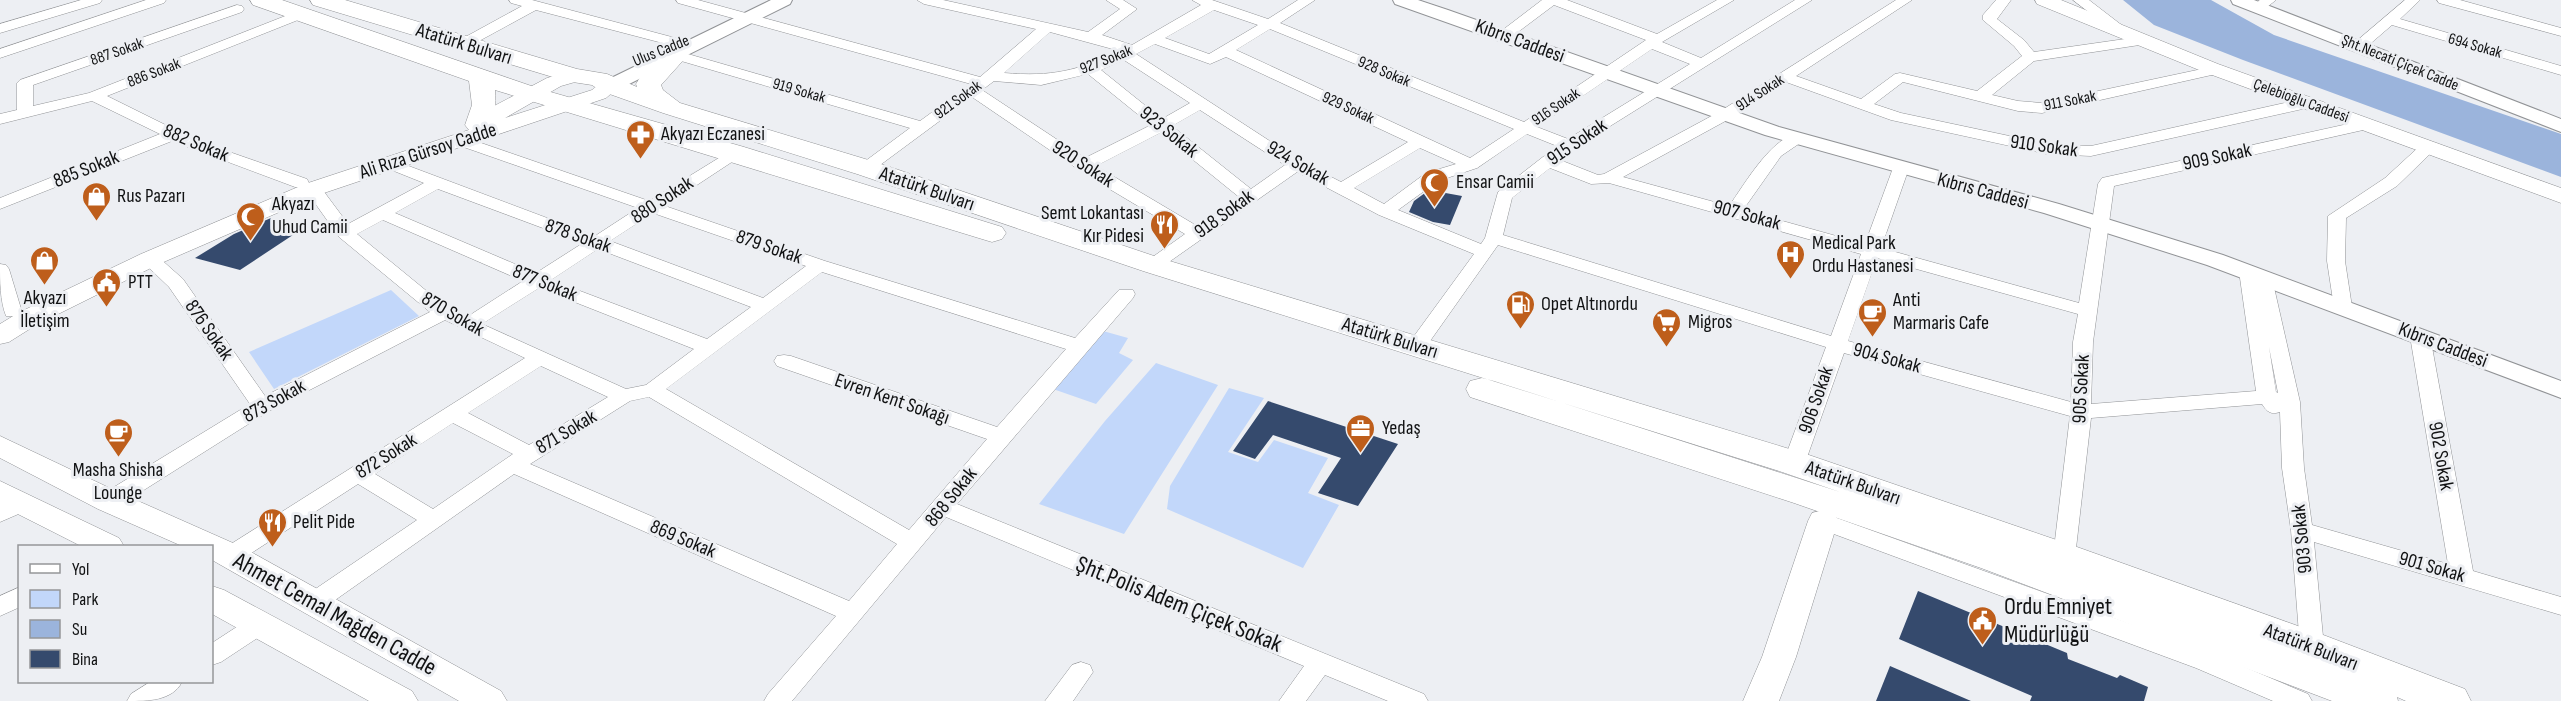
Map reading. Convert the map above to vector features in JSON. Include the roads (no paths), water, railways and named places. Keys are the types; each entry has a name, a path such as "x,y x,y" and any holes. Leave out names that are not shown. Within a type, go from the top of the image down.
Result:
{"highway":[{"name":"Atatürk Bulvarı","path":"261,0 317,3 463,44 570,90 735,153 1240,310 1806,494 1994,558 2378,701"},
{"name":"Atatürk Bulvarı","path":"317,3 481,77 531,94 570,90 598,79 610,86 672,108 866,168 1153,265 1794,463 2064,557 2312,647 2451,701"},
{"path":"672,108 652,94 648,84 677,49"},
{"path":"470,133 483,105 481,77"}],"main road":[{"name":"Çelebioğlu Caddesi","path":"2044,0 2216,70 2561,196"},
{"name":"Ali Rıza Gürsoy Cadde","path":"0,336 27,319 307,186 390,164 570,90"},
{"name":"Ali Rıza Gürsoy Cadde","path":"6,315 307,186 470,133 531,94"},
{"name":"Ahmet Cemal Mağden Cadde","path":"0,446 109,501 209,545"},
{"path":"7,503 106,545"},
{"path":"1761,701 1779,657 1823,521"},
{"name":"Ahmet Cemal Mağden Cadde","path":"218,549 489,701"},
{"path":"213,600 260,624 383,697"}],"street":[{"path":"0,29 95,0"},
{"path":"0,54 159,0"},
{"name":"919 Sokak","path":"516,0 922,127"},
{"name":"920 Sokak","path":"683,0 981,83 1084,165 1197,234"},
{"name":"Ulus Cadde","path":"610,86 677,49 782,0"},
{"name":"924 Sokak","path":"924,0 1090,37 1129,52 1199,104 1296,165 1385,211 1488,244"},
{"path":"1090,37 1130,9 1113,0"},
{"path":"1154,39 1210,60 1308,0"},
{"name":"Kıbrıs Caddesi","path":"1401,0 1505,35 1725,115 1797,138 2100,222 2257,275 2561,390"},
{"path":"1505,35 1548,4 1549,0"},
{"path":"1555,0 1701,63"},
{"name":"916 Sokak","path":"1385,211 1432,177 1471,165 1654,41 1727,0"},
{"name":"915 Sokak","path":"1416,347 1488,244 1504,196 1569,145 1805,0"},
{"name":"914 Sokak","path":"1610,178 1725,115 1905,0"},
{"path":"2004,0 1990,15 1990,20 2019,43 2030,57"},
{"path":"2080,0 2121,30"},
{"name":"Şht.Necati Çiçek Cadde","path":"2239,0 2263,4 2358,47 2561,126"},
{"path":"2358,47 2413,0"},
{"path":"2444,0 2561,32"},
{"name":"928 Sokak","path":"1205,2 1267,23 1569,145"},
{"name":"927 Sokak","path":"981,83 1043,80 1089,68 1154,39 1205,2"},
{"name":"886 Sokak","path":"0,119 94,96 317,3"},
{"path":"463,44 534,5"},
{"name":"887 Sokak","path":"25,113 25,82 237,9"},
{"path":"0,15 18,23"},
{"name":"694 Sokak","path":"2389,21 2561,71"},
{"name":"921 Sokak","path":"866,168 981,83 1046,28"},
{"path":"1981,96 2030,57 2146,40"},
{"name":"Ulus Cadde","path":"570,90 604,72 677,49"},
{"name":"929 Sokak","path":"1225,51 1471,165"},
{"name":"923 Sokak","path":"1089,68 1249,195"},
{"name":"911 Sokak","path":"1863,105 1900,77 2018,106 2042,108 2216,70"},
{"name":"910 Sokak","path":"1785,77 1897,117 1975,135 2072,152 2091,151 2307,103"},
{"name":"882 Sokak","path":"94,96 192,144 307,186"},
{"path":"1084,165 1199,104"},
{"name":"909 Sokak","path":"2100,222 2108,182 2366,125"},
{"name":"879 Sokak","path":"470,133 652,206 819,265 1079,346"},
{"name":"885 Sokak","path":"0,204 172,135"},
{"path":"1734,211 1775,153 1797,138"},
{"path":"1342,189 1420,141"},
{"path":"2343,307 2336,261 2337,216 2391,182 2428,147"},
{"name":"880 Sokak","path":"468,325 735,153"},
{"name":"907 Sokak","path":"1547,161 1597,180 1610,178 1734,211 2087,311"},
{"name":"878 Sokak","path":"390,164 508,211 598,242 766,306"},
{"name":"918 Sokak","path":"1153,265 1249,195 1296,165"},
{"name":"906 Sokak","path":"1794,463 1901,168"},
{"path":"345,233 437,183"},
{"name":"870 Sokak","path":"307,186 345,233 433,306 468,325 624,396"},
{"name":"877 Sokak","path":"382,213 537,281 711,348"},
{"name":"905 Sokak","path":"2064,557 2081,412 2083,342 2100,222"},
{"name":"904 Sokak","path":"1488,244 2081,412 2267,397 2290,402"},
{"name":"876 Sokak","path":"150,259 176,283 262,406"},
{"name":"871 Sokak","path":"314,603 521,460 624,396 652,390 819,265"},
{"path":"0,269 6,315"},
{"path":"2257,275 2267,397 2291,432"},
{"name":"903 Sokak","path":"2257,275 2290,402 2293,468 2302,530 2312,647"},
{"name":"868 Sokak","path":"777,701 913,543 1000,436 1126,294"},
{"name":"873 Sokak","path":"109,501 262,406 444,313"},
{"name":"902 Sokak","path":"2420,336 2462,576"},
{"name":"872 Sokak","path":"218,549 357,473 541,357"},
{"name":"Evren Kent Sokağı","path":"784,361 1000,436"},
{"path":"652,390 913,543"},
{"name":"869 Sokak","path":"453,414 521,460 853,613"},
{"path":"357,473 433,519"},
{"name":"Şht.Polis Adem Çiçek Sokak","path":"943,507 1415,701"},
{"path":"1823,521 2205,661 2299,701"},
{"name":"901 Sokak","path":"2302,530 2561,606"},
{"path":"0,607 18,597"},
{"path":"213,654 260,624"},
{"path":"1292,701 1321,662"},
{"path":"1058,701 1081,672"},
{"path":"140,701 167,683"}],"water":[{"path":"2123,0 2211,0 2274,35 2561,134 2561,177 2154,25"}],"place":[{"name":"Akyazı Eczanesi","path":"640,160"},
{"name":"Ensar Camii","path":"1435,208"},
{"name":"Rus Pazarı","path":"96,222"},
{"name":"Akyazı Uhud Camii","path":"251,242"},
{"name":"Semt Lokantası Kır Pidesi","path":"1165,250"},
{"name":"Medical Park Ordu Hastanesi","path":"1791,280"},
{"name":"Akyazı İletişim","path":"45,286"},
{"name":"PTT","path":"107,308"},
{"name":"Opet Altınordu","path":"1520,330"},
{"name":"Anti Marmaris Cafe","path":"1872,338"},
{"name":"Migros","path":"1667,348"},
{"name":"Yedaş","path":"1361,454"},
{"name":"Masha Shisha Lounge","path":"118,458"},
{"name":"Pelit Pide","path":"272,548"},
{"name":"Ordu Emniyet Müdürlüğü","path":"1983,646"}]}
